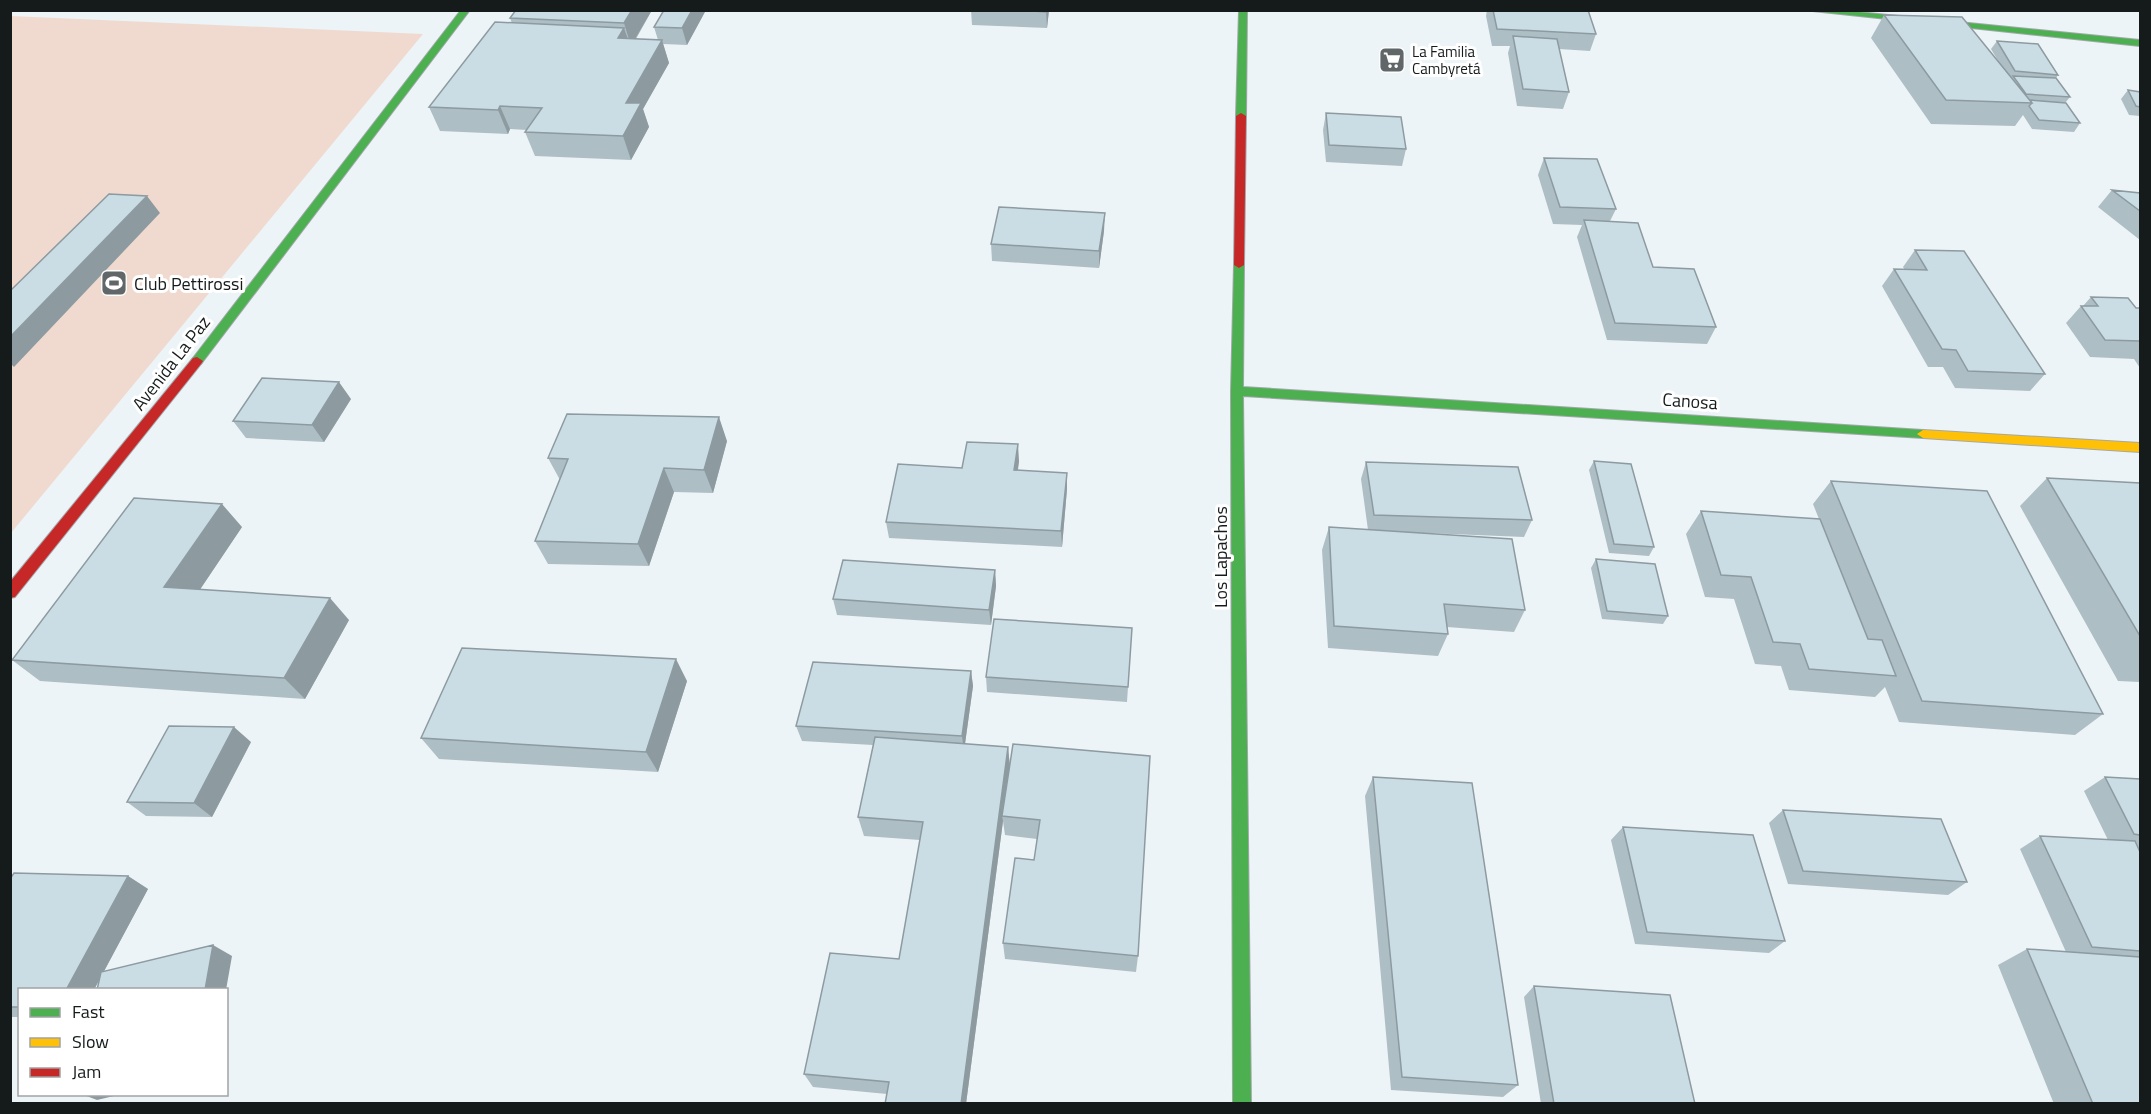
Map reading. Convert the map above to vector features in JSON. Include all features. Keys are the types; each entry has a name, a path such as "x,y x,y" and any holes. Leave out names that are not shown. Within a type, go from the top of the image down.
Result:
{"street":[{"name":"Avenida La Paz","path":"10,593 190,370 466,10"},
{"name":"Los Lapachos","path":"1242,1104 1237,391 1243,10"},
{"path":"1807,10 2140,43"},
{"name":"Canosa","path":"1237,391 2140,448"}],"shaded area":[{"name":"Club Pettirossi","path":"11,16 423,34 11,533"}],"building":[{"path":"516,10 632,10 624,23 510,18"},
{"path":"664,10 692,10 682,28 654,27"},
{"path":"1018,10 1046,10 1046,12"},
{"path":"1493,10 1588,10 1596,34 1497,29"},
{"path":"1884,15 1962,17 2032,103 1946,100"},
{"path":"495,22 624,28 618,38 662,40 626,103 641,103 623,136 525,132 542,108 500,106 498,110 429,107"},
{"path":"1513,36 1557,39 1569,92 1523,89"},
{"path":"1997,41 2038,44 2058,75 2015,71"},
{"path":"2013,76 2056,78 2070,97 2026,94"},
{"path":"2128,90 2140,92 2140,107 2136,106"},
{"path":"2030,100 2066,103 2080,123 2039,120 2029,106 2032,103"},
{"path":"1326,113 1401,117 1406,149 1329,145"},
{"path":"1544,158 1597,159 1616,209 1560,207"},
{"path":"2112,190 2140,193 2140,211"},
{"path":"109,194 147,196 10,337 10,291"},
{"path":"999,207 1105,213 1099,251 991,244"},
{"path":"1584,220 1638,223 1653,267 1694,269 1716,327 1615,323"},
{"path":"1915,250 1964,251 2045,374 1968,371 1956,350 1942,349 1894,269 1927,270"},
{"path":"2091,297 2128,298 2136,308 2140,308 2140,341 2105,340 2081,306 2098,306"},
{"path":"262,378 339,382 312,425 233,421"},
{"path":"567,414 719,417 704,470 664,468 638,544 535,541 568,459 548,458"},
{"path":"967,442 1018,444 1014,470 1067,473 1061,531 886,522 898,464 962,468"},
{"path":"1594,461 1631,464 1654,547 1614,544"},
{"path":"1366,462 1518,467 1532,520 1374,515"},
{"path":"2047,478 2140,483 2140,636"},
{"path":"1831,481 1987,491 2103,714 1922,701"},
{"path":"134,498 222,504 164,587 330,598 284,678 12,660"},
{"path":"1701,511 1820,519 1868,639 1882,640 1896,676 1809,669 1800,644 1773,642 1751,577 1721,575"},
{"path":"1329,527 1512,539 1525,610 1444,604 1448,634 1334,626"},
{"path":"1596,559 1655,564 1668,616 1607,611"},
{"path":"843,560 995,570 989,610 833,599"},
{"path":"994,619 1132,628 1128,687 986,677"},
{"path":"462,648 676,659 646,752 421,738"},
{"path":"813,662 971,671 962,736 796,726"},
{"path":"169,726 234,727 194,803 127,802"},
{"path":"875,737 1008,747 961,1104 885,1104 889,1082 804,1074 830,953 899,959 923,822 858,817"},
{"path":"1013,744 1150,756 1138,956 1003,943 1015,858 1034,860 1040,820 1002,816"},
{"path":"1373,777 1472,783 1518,1085 1402,1077"},
{"path":"2105,777 2140,779 2140,835 2134,834"},
{"path":"1783,810 1941,819 1967,882 1803,871"},
{"path":"1623,827 1753,835 1785,941 1647,932"},
{"path":"2040,836 2135,841 2140,852 2140,951 2092,947"},
{"path":"14,873 128,876 67,988 18,988 18,1007 10,1007 10,879"},
{"path":"213,945 205,988 97,988 101,972"},
{"path":"2027,949 2140,957 2140,1104 2093,1104"},
{"path":"1534,986 1670,995 1695,1104 1554,1104"}],"traffic: fast":[{"path":"197,361 466,10"},
{"path":"1241,116 1243,10"},
{"path":"1807,10 2140,43"},
{"path":"1239,265 1237,391 1242,1104"},
{"path":"1237,391 1923,434"}],"traffic: slow":[{"path":"1923,434 2140,448"}],"traffic: jam":[{"path":"1239,265 1241,116"},
{"path":"10,593 197,361"}],"place":[{"name":"La Familia Cambyretá","path":"1392,60"},
{"name":"Club Pettirossi","path":"114,283"}]}
